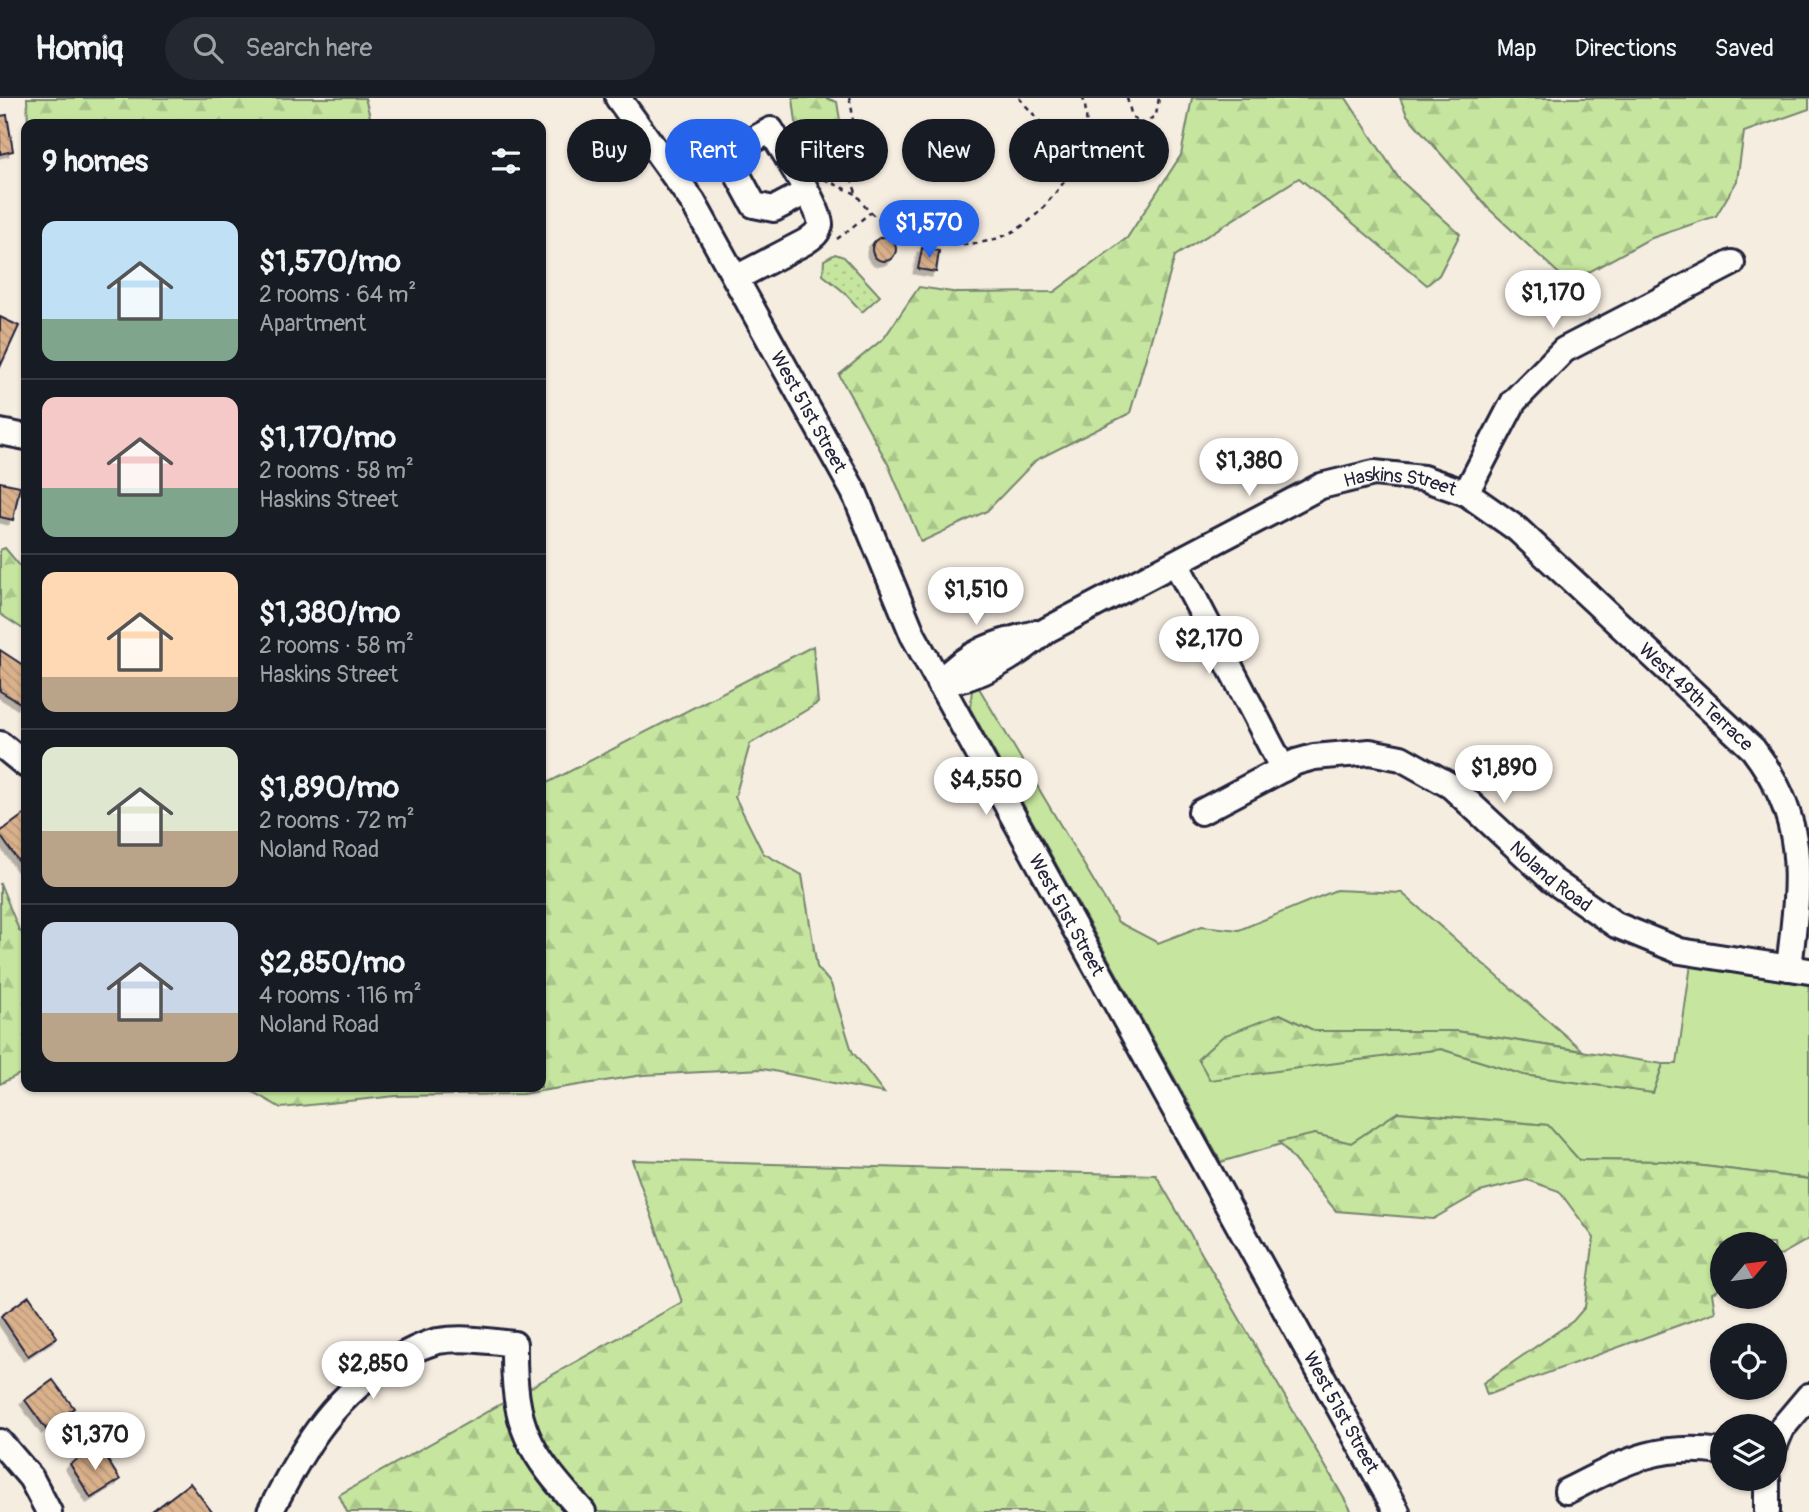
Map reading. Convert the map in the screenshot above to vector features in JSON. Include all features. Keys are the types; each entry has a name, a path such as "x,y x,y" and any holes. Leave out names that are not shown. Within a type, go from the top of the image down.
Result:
{"street":[{"name":"West 51st Street","path":"618,98 682,183 854,492 905,619 939,683 1397,1512"},
{"path":"736,278 815,235 819,219 804,188"},
{"name":"Haskins Street","path":"939,683 957,663 993,644 1047,630 1289,502 1342,478 1389,473 1423,478 1466,493 1514,401 1564,350 1732,263"},
{"path":"0,432 21,436"},
{"name":"West 49th Terrace","path":"1466,493 1517,529 1753,749 1770,768 1792,813 1799,839 1799,969"},
{"path":"1176,563 1283,769"},
{"path":"0,744 21,761"},
{"name":"Noland Road","path":"1201,812 1283,769 1314,757 1340,752 1370,752 1401,758 1431,772 1451,786 1552,880 1616,926 1680,951 1799,969"},
{"path":"270,1512 312,1437 336,1404 365,1378 401,1355 435,1342 473,1339 514,1344 516,1410 529,1443 583,1512"},
{"path":"1787,1422 1809,1396"},
{"path":"0,1442 31,1478 49,1512"},
{"path":"1567,1491 1647,1454 1677,1449 1710,1451"},
{"path":"1767,1491 1767,1512"}],"path":[{"path":"849,98 854,119"},
{"path":"1019,98 1038,119"},
{"path":"1083,98 1086,119"},
{"path":"1127,98 1132,117 1144,124 1156,116 1159,98"},
{"path":"804,188 809,182"},
{"path":"831,182 856,194"},
{"path":"854,182 856,194 870,213 912,239 979,243 1010,233 1041,212 1063,182"}],"green space":[{"path":"27,98 365,98 371,119 28,119"},
{"path":"793,98 826,98 837,102 840,119 796,119"},
{"path":"1192,98 1346,98 1400,180 1460,234 1439,275 1427,285 1299,178 1175,256 1130,413 1036,460 987,511 921,542 888,464 839,375 884,338 919,287 959,293 1054,292 1127,238 1163,182 1169,182 1169,173 1181,155"},
{"path":"1400,98 1809,98 1809,109 1744,132 1737,181 1716,216 1649,239 1569,283 1488,208 1407,115"},
{"path":"835,254 844,257 880,296 862,312 844,292 823,275 824,260"},
{"path":"5,548 21,567 21,628 0,614 0,550"},
{"path":"813,646 818,703 750,744 735,797 763,853 802,875 817,967 831,984 852,1051 884,1093 763,1069 643,1075 546,1090 546,783"},
{"path":"976,683 1118,922 1158,943 1202,926 1239,930 1336,890 1402,893 1583,1051 1456,1031 1315,1031 1280,1014 1210,1079 1441,1049 1524,1075 1653,1093 1663,1064 1677,1064 1691,964 1809,980 1809,1179 1663,1161 1579,1160 1547,1125 1398,1112 1351,1143 1315,1134 1221,1162 970,708 972,690"},
{"path":"0,883 21,932 21,1074 0,1084"},
{"path":"1280,1014 1315,1031 1456,1031 1663,1064 1653,1093 1524,1075 1441,1049 1210,1080 1198,1059 1223,1036"},
{"path":"253,1092 535,1092 396,1096 281,1108"},
{"path":"1398,1112 1548,1125 1579,1160 1663,1161 1809,1179 1809,1239 1787,1251 1787,1232 1710,1232 1710,1309 1715,1309 1715,1312 1487,1395 1483,1383 1573,1321 1585,1307 1594,1238 1559,1191 1527,1180 1480,1192 1433,1219 1336,1211 1279,1142 1315,1134 1351,1143"},
{"path":"632,1160 1156,1175 1352,1512 347,1512 339,1495 682,1302"}],"building":[{"path":"7,115 13,151 0,154 0,116"},
{"path":"884,237 895,244 896,249 889,260 884,261 873,254 872,249 879,238"},
{"path":"922,248 939,251 936,272 918,269"},
{"path":"0,317 19,326 0,367"},
{"path":"0,482 20,486 13,520 0,517"},
{"path":"0,650 21,664 21,703 0,691"},
{"path":"21,817 21,865 0,835 0,832"},
{"path":"29,1296 57,1337 28,1356 1,1316"},
{"path":"53,1380 74,1408 46,1429 25,1400"},
{"path":"99,1446 120,1480 91,1498 70,1464"},
{"path":"190,1483 212,1512 152,1512"}]}
